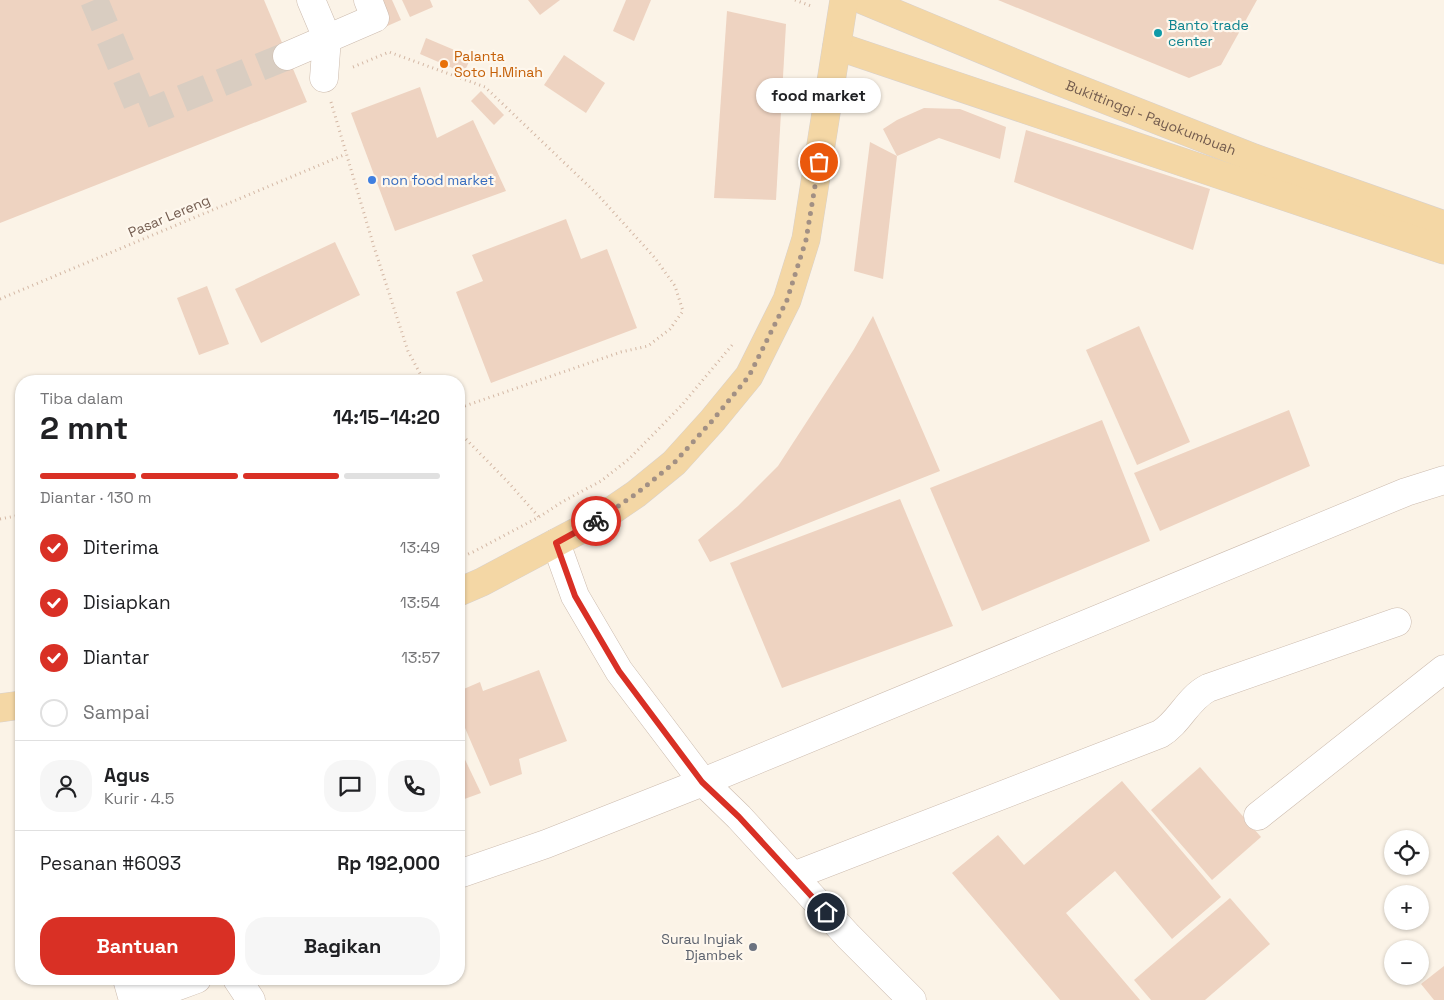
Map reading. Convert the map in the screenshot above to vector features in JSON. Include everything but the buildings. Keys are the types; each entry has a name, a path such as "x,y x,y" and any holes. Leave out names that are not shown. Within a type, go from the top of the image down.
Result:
{"main road":[{"path":"465,589 595,522 636,494 674,463 749,376 787,300 806,240 844,0"},
{"name":"Bukittinggi - Payokumbuah","path":"863,0 1254,158 1444,225"},
{"path":"837,46 1444,250"},
{"path":"0,708 15,706"}],"street":[{"path":"311,0 327,38 324,78"},
{"path":"287,56 375,18 368,0"},
{"path":"465,872 546,844 702,782 1406,492 1444,480"},
{"path":"556,543 575,596 619,671 702,782 739,817 848,936 909,999"},
{"path":"793,876 1160,734 1176,723 1198,694 1208,688 1397,622"},
{"path":"1258,816 1444,669"},
{"path":"128,985 132,1000"},
{"path":"140,1000 181,985"},
{"path":"241,985 251,1000"}],"path":[{"path":"795,0 811,6"},
{"path":"421,375 408,351 374,247 324,78 389,52 485,87 597,194 655,258 675,286 683,311 670,329 648,346 621,352 465,406"},
{"name":"Pasar Lereng","path":"0,298 346,154"},
{"path":"465,555 539,517 600,481 629,459 681,406 735,341"},
{"path":"465,438 539,517 556,543"},
{"path":"0,519 15,517"}],"tunnel":[{"path":"94,0 142,115 287,56"}],"way so far":[{"path":"596,521 636,494 674,463 749,376 787,300 806,240 819,162"}],"place":[{"name":"Banto trade center","path":"1158,33"},
{"name":"Palanta Soto H.Minah","path":"444,64"},
{"name":"food market","path":"819,162"},
{"name":"non food market","path":"372,180"},
{"name":"Surau Inyiak Djambek","path":"753,947"}],"route":[{"path":"596,521 556,543 575,596 619,671 702,782 739,817 826,912"}]}
